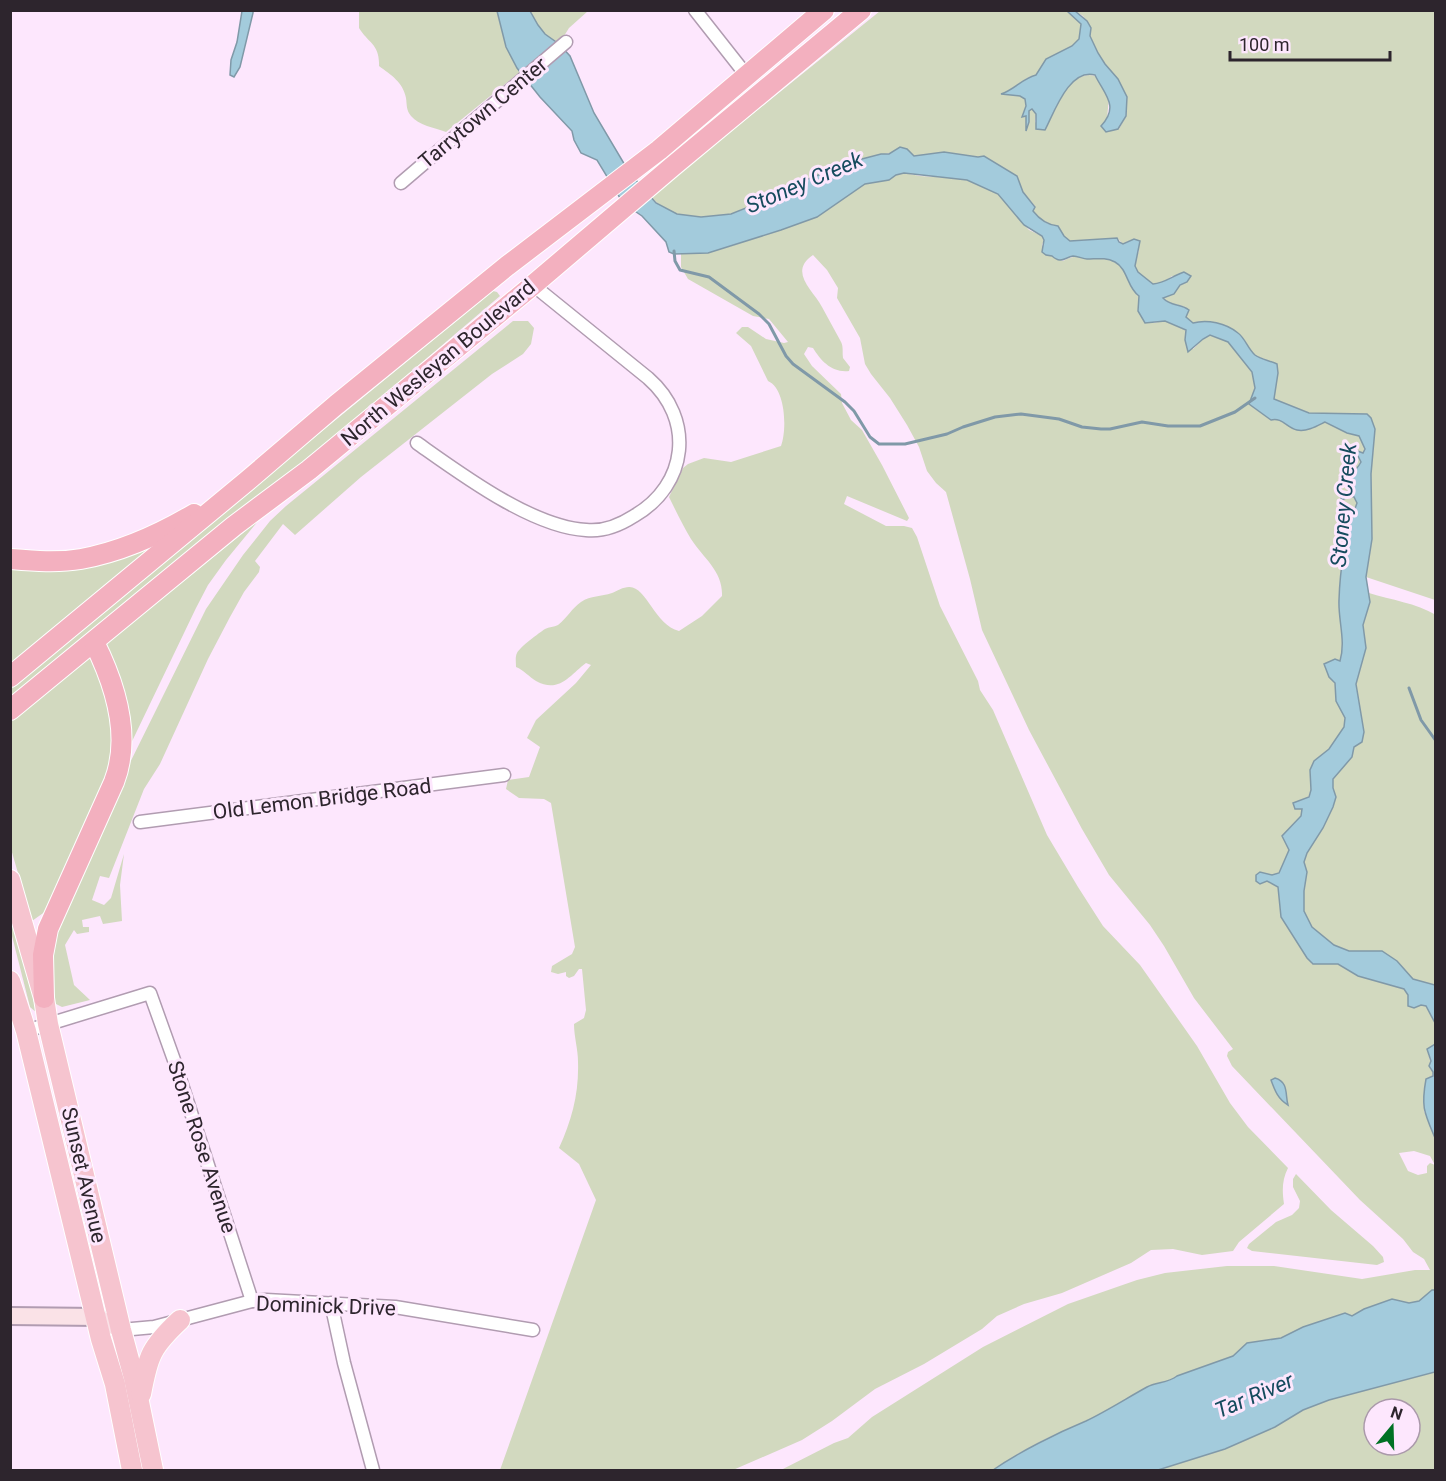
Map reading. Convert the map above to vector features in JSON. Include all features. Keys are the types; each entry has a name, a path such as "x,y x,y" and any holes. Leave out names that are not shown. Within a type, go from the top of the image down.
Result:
{"highway":[{"name":"North Wesleyan Boulevard","path":"10,677 385,364 507,266 594,202 659,150 824,10"},
{"name":"North Wesleyan Boulevard","path":"10,710 227,532 309,470 861,10"},
{"path":"10,560 66,561 112,550 173,526 247,481"},
{"path":"44,998 43,955 48,929 114,782 120,762 120,725 116,700 104,663 94,642"}],"main road":[{"name":"Sunset Avenue","path":"10,880 44,998 48,1024 153,1470"},
{"name":"Sunset Avenue","path":"10,981 26,1030 101,1339 115,1384 132,1470"},
{"path":"10,1316 97,1317 121,1330"},
{"path":"139,1403 145,1369 153,1348 161,1337 180,1320"}],"street":[{"path":"695,10 747,76"},
{"name":"Tarrytown Center","path":"401,183 566,42"},
{"path":"417,443 508,503 531,515 558,525 587,530 619,525 641,512 659,497 669,484 680,451 680,442 664,395 648,378 533,285"},
{"name":"Old Lemon Bridge Road","path":"140,822 504,775"},
{"name":"Stone Rose Avenue","path":"48,1024 150,993 177,1067 252,1301"},
{"path":"26,1030 48,1024"},
{"name":"Dominick Drive","path":"121,1330 154,1327 252,1301 396,1307 533,1330"},
{"path":"331,1303 344,1363 373,1470"}],"green space":[{"path":"359,11 497,11 508,50 520,72 446,132 427,126 411,116 407,110 402,88 396,79 379,66 378,53 359,28"},
{"path":"530,11 588,11 569,28 559,44 542,30"},
{"path":"880,11 1067,11 1081,24 1079,39 1072,46 1046,59 1036,75 1003,94 1020,96 1025,99 1026,106 1022,116 1029,117 1029,111 1032,109 1036,114 1035,122 1045,130 1064,93 1077,79 1086,75 1095,76 1109,97 1107,119 1119,129 1126,116 1127,97 1118,79 1098,53 1090,36 1091,28 1083,16 1075,11 1435,11 1435,600 1366,577 1372,539 1371,474 1374,443 1366,414 1309,413 1274,399 1277,364 1256,356 1203,321 1193,323 1186,317 1188,309 1169,303 1163,297 1187,282 1190,276 1172,276 1163,283 1153,284 1134,266 1139,250 1128,241 1123,244 1117,238 1070,241 1058,226 1044,222 1033,211 1035,206 1023,192 1017,176 984,156 944,152 914,156 907,149 858,160 800,182 791,190 731,214 701,217 677,214 662,207 650,197"},
{"path":"904,173 967,180 998,194 1029,230 1042,236 1044,240 1042,245 1052,256 1063,261 1077,256 1094,256 1117,263 1139,296 1151,323 1166,321 1187,331 1193,349 1211,335 1228,342 1252,372 1255,385 1252,399 1254,408 1271,420 1279,420 1298,428 1313,427 1325,422 1359,436 1363,442 1363,453 1357,454 1362,462 1354,471 1351,490 1342,495 1341,501 1350,496 1354,497 1357,503 1344,551 1341,576 1339,608 1342,653 1340,661 1329,661 1329,677 1335,683 1336,701 1345,718 1344,727 1329,749 1314,761 1310,770 1311,790 1301,816 1282,836 1289,850 1279,873 1267,881 1278,887 1281,917 1312,964 1338,964 1358,976 1404,989 1419,1003 1426,1006 1435,1023 1435,1044 1427,1049 1433,1072 1424,1111 1435,1138 1435,1165 1435,1290 1419,1301 1409,1303 1392,1299 1352,1316 1303,1327 1281,1338 1247,1343 1233,1356 1147,1387 1094,1417 1026,1449 993,1470 781,1470 848,1438 872,1417 983,1347 1068,1304 1137,1280 1165,1273 1227,1266 1274,1266 1362,1279 1415,1270 1430,1270 1424,1259 1413,1252 1403,1239 1360,1200 1232,1066 1227,1056 1228,1052 1233,1049 1194,998 1150,925 1109,875 1029,730 982,630 946,492 927,471 919,447 907,425 865,364 860,338 837,298 838,288 827,270 813,255 806,261 802,274 841,342 843,358 850,367 849,371 832,368 813,348 808,347 804,354 812,366 841,394 842,403 851,420 862,430 909,518 907,521 847,496 844,504 886,526 912,528 940,606 978,681 980,690 993,710 1047,835 1103,926 1140,965 1197,1046 1230,1103 1248,1127 1288,1168 1283,1185 1284,1204 1239,1242 1233,1251 1202,1255 1173,1249 1151,1250 1131,1263 1062,1293 1024,1304 997,1316 982,1329 924,1364 875,1389 802,1440 733,1470 500,1470 596,1200 579,1164 559,1148 568,1127 576,1095 578,1057 574,1024 584,1018 586,1010 582,969 569,978 566,972 558,974 551,972 552,966 572,954 575,947 551,803 544,799 519,798 506,789 508,780 529,777 540,747 527,738 536,720 576,683 591,665 586,663 564,681 551,685 536,681 516,667 516,655 522,647 542,631 558,625 575,607 589,598 629,587 635,588 663,621 679,631 702,616 722,596 716,572 691,539 669,497 683,468 688,464 704,458 731,462 781,446 784,430 782,401 774,385 768,381 751,346 736,333 742,327 748,327 766,339 788,342 769,319 753,316 688,279 681,267 681,253 728,247 817,217 865,184 889,180","holes":["1414,1151 1430,1156 1435,1165 1430,1163 1427,1166 1427,1173 1418,1175 1408,1171 1399,1153"]},
{"path":"493,291 500,296 333,438 11,704 11,686"},
{"path":"513,321 528,321 534,328 531,344 523,354 492,374 361,477 295,535 283,524 255,561 260,567 259,572 230,617 208,659 160,764 144,789 109,878 100,876 92,900 104,905 111,898 124,854 120,885 122,921 103,924 100,916 82,920 83,927 89,927 89,932 77,934 74,930 65,945 74,985 90,1000 62,1007 54,1003 49,949 115,793 206,609 243,555 270,521"},
{"path":"258,521 208,585 53,906 32,921 11,849 11,721"},
{"path":"154,543 114,581 11,665 11,561"},
{"path":"1369,593 1412,605 1436,615 1435,985 1413,979 1382,952 1349,951 1334,945 1312,927 1304,911 1307,872 1304,862 1307,853 1333,807 1336,797 1333,779 1352,757 1354,747 1364,732 1356,684 1366,648 1363,625 1370,602"},
{"path":"10,903 37,1013 30,1007 11,932"},
{"path":"1296,1174 1331,1210 1373,1246 1383,1257 1384,1262 1377,1265 1252,1251 1247,1248 1276,1222 1292,1215 1299,1208 1300,1201 1293,1187"},
{"path":"1435,1372 1435,1470 1158,1470 1225,1449 1275,1427 1303,1410 1329,1400"}],"water":[{"path":"242,11 253,11 253,13 240,67 234,77 230,75 231,60 237,42"},
{"name":"Stoney Creek","path":"497,11 530,11 545,34 570,56 594,113 629,172 656,203 677,214 701,217 731,214 791,190 800,182 858,160 889,154 900,147 907,149 914,156 944,152 984,156 1017,176 1023,192 1035,207 1033,211 1044,222 1058,226 1070,241 1117,238 1123,244 1134,239 1140,241 1135,266 1138,272 1153,284 1184,272 1191,276 1187,282 1180,285 1174,294 1163,298 1169,303 1189,310 1186,317 1193,323 1222,324 1233,330 1240,335 1255,355 1277,364 1274,399 1309,413 1367,414 1371,418 1375,429 1371,474 1372,539 1366,577 1370,602 1363,625 1366,648 1356,684 1364,732 1362,742 1354,747 1352,757 1333,779 1336,797 1333,807 1307,853 1304,862 1307,872 1304,911 1312,927 1334,945 1349,951 1382,951 1397,961 1413,979 1435,985 1435,1023 1426,1006 1421,1005 1414,1008 1408,1006 1408,995 1404,989 1358,976 1338,964 1313,964 1281,917 1278,887 1267,881 1260,884 1256,881 1256,875 1260,872 1272,875 1279,873 1289,850 1282,836 1301,816 1302,809 1295,809 1293,803 1309,797 1310,770 1314,761 1329,749 1344,727 1345,718 1336,701 1335,683 1329,677 1324,664 1335,659 1340,661 1342,653 1339,608 1341,576 1344,551 1357,503 1354,497 1350,496 1340,501 1342,495 1351,490 1350,478 1361,462 1355,450 1363,453 1365,449 1359,436 1325,422 1301,430 1293,429 1275,419 1271,420 1249,404 1255,388 1252,372 1228,342 1210,335 1188,352 1185,340 1186,330 1165,321 1145,323 1138,311 1139,296 1119,265 1104,259 1085,259 1073,256 1060,260 1046,255 1042,252 1044,240 1042,236 1024,225 998,194 967,180 904,173 889,180 865,184 817,217 781,230 708,253 674,254 669,252 666,242 642,216 623,203 597,160 581,153 572,131 517,68 506,47"},
{"path":"1067,11 1075,11 1087,21 1091,28 1090,36 1098,53 1118,79 1127,97 1126,116 1118,129 1106,132 1101,126 1107,119 1110,106 1095,75 1077,78 1070,85 1045,130 1036,129 1036,114 1032,109 1029,111 1026,131 1026,116 1022,117 1026,106 1025,99 1020,96 1001,94 1036,75 1046,59 1072,46 1079,39 1081,24"},
{"path":"1435,1044 1435,1138 1426,1115 1424,1096 1426,1079 1433,1076 1427,1049"},
{"path":"1275,1078 1283,1082 1288,1105 1276,1091 1271,1080"},
{"name":"Tar River","path":"1432,1290 1436,1290 1435,1372 1329,1400 1303,1410 1275,1427 1225,1449 1158,1470 993,1470 1026,1450 1094,1417 1147,1387 1233,1356 1247,1343 1281,1338 1303,1327 1345,1313 1352,1316 1392,1299 1409,1303 1419,1301"}],"waterway":[{"path":"674,251 675,261 680,270 709,277 759,314 769,324 786,356 793,364 845,402 854,411 870,437 879,444 905,444 947,434 995,417 1021,414 1059,419 1082,427 1101,429 1142,422 1168,426 1200,426 1235,412 1255,398"},
{"path":"1409,688 1421,720 1436,741"}]}
